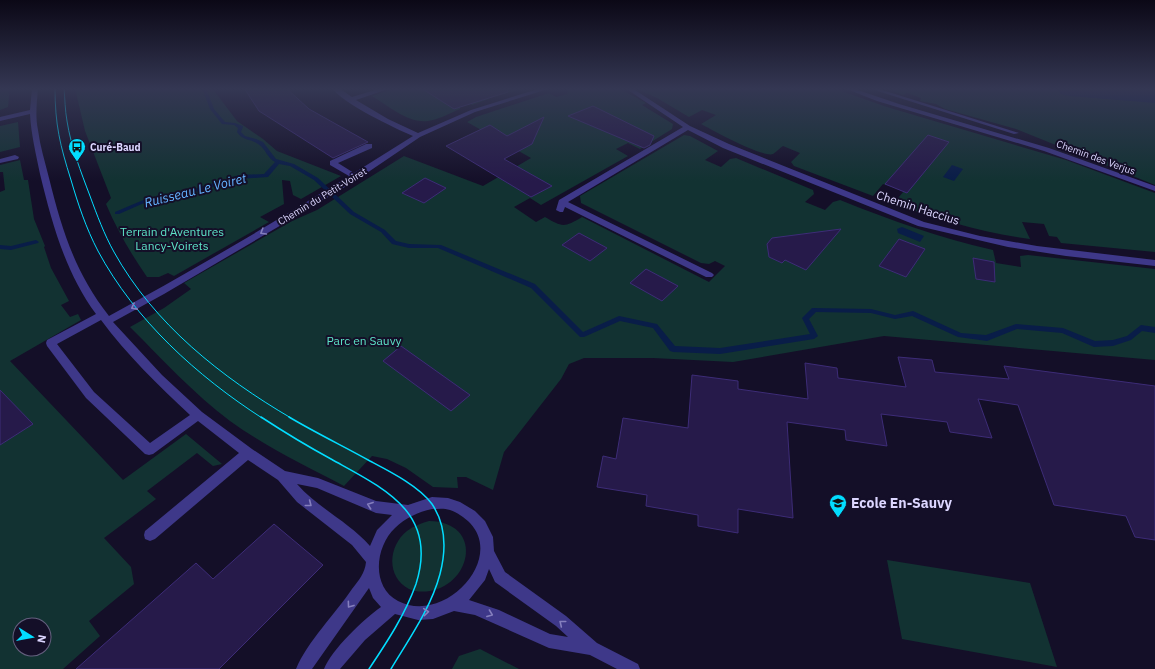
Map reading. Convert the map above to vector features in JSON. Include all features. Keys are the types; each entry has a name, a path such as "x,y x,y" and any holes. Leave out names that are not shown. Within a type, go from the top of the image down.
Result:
{"street":[{"path":"34,119 37,144 59,232 80,281 104,318 158,378 198,415 248,453 282,476 301,498 357,541 372,566"},
{"path":"384,119 418,136"},
{"name":"Chemin du Petit-Voiret","path":"198,415 149,450 90,395 51,343 161,292 297,212 418,136 455,119"},
{"name":"Chemin Haccius","path":"676,119 688,127 726,146 885,210 947,231 1008,245 1046,251 1155,262"},
{"name":"Chemin des Verjus","path":"944,119 1036,146 1100,167 1155,189"},
{"path":"972,119 1026,136 1034,141 1036,146"},
{"path":"688,127 561,206 709,275"},
{"path":"351,179 333,164 369,146"},
{"path":"0,161 15,157"},
{"path":"150,535 248,453"},
{"path":"282,476 318,483 376,507 408,511"},
{"path":"432,503 450,504 465,511 476,518 483,529 486,539 487,552 484,568 465,595 453,604 429,612 413,613 393,607 383,598 375,586 372,566 375,547 388,526 416,507 432,503"},
{"path":"487,552 500,577 561,621 592,648 633,669"},
{"path":"303,669 326,635 351,603 372,566"},
{"path":"453,604 475,608 494,615 549,641 592,648"},
{"path":"331,669 346,649 374,621 393,607"}],"green space":[{"name":"Terrain d'Aventures Lancy-Voirets","path":"82,119 236,119 277,151 341,176 301,199 293,195 290,181 282,180 284,204 260,217 269,222 174,276 168,273 159,277 147,277 135,260 106,204 111,198 85,131"},
{"path":"411,119 435,119 428,121"},
{"name":"Parc en Sauvy","path":"472,119 665,119 673,124 672,129 640,149 628,143 616,149 628,156 541,205 530,198 514,207 536,222 545,217 555,223 563,225 571,223 582,217 709,282 725,266 715,261 709,264 701,263 581,203 580,196 684,135 690,136 718,151 705,160 721,167 730,159 736,158 813,190 814,194 805,202 825,210 833,202 840,200 915,228 993,250 996,263 1021,267 1020,256 1028,255 1155,269 1155,360 884,336 733,362 653,358 584,358 569,364 561,379 504,452 493,490 466,477 457,477 458,488 433,487 406,468 387,459 372,456 344,486 272,448 230,421 191,388 130,327 164,308 191,289 184,283 292,221 317,210 404,156 483,186 531,158 467,122"},
{"path":"709,119 928,119 1066,160 1155,193 1155,252 1061,243 1057,237 1049,236 1044,224 1022,222 1030,239 961,225 893,204 904,191 883,184 873,196 794,166 791,162 800,153 783,146 773,154 759,152 701,124"},
{"path":"981,119 1155,119 1155,185 1016,129"},
{"path":"18,122 20,147 0,152 0,126"},
{"path":"20,160 24,180 28,180 34,219 45,246 44,247 51,268 69,301 61,305 70,317 78,314 81,320 10,361 123,480 186,434 222,464 213,466 197,453 147,491 156,499 104,538 131,567 134,584 89,621 100,636 63,669 0,669 0,192 5,190 3,172 0,172 0,165"},
{"path":"429,521 446,524 458,531 464,541 466,553 463,566 456,577 445,586 430,591 414,591 402,584 396,577 392,561 393,553 401,537 407,531"},
{"path":"887,560 1030,583 1057,667 902,639"},
{"path":"480,649 519,669 452,669 459,656"}],"water":[{"path":"952,165 963,169 954,181 943,177"},
{"path":"902,227 924,236 920,242 898,233 897,229"}],"building":[{"path":"272,119 327,119 368,142 333,158"},
{"path":"540,119 543,119 532,144 504,159 552,186 531,197 446,146 490,125 507,136"},
{"path":"576,119 620,119 654,136 650,145 644,148"},
{"path":"928,135 949,142 907,193 885,184"},
{"path":"425,178 446,188 424,203 402,193"},
{"path":"841,229 806,270 785,260 782,263 769,257 767,244 772,238"},
{"path":"579,233 607,248 590,261 562,245"},
{"path":"899,239 925,249 906,277 879,266"},
{"path":"973,258 994,262 995,282 976,279"},
{"path":"646,269 678,286 662,301 630,283"},
{"path":"401,346 470,395 451,411 383,361"},
{"path":"898,357 932,360 935,372 1009,379 1004,366 1155,386 1155,540 1135,537 1126,516 1054,505 1018,405 978,399 992,438 950,432 947,422 881,414 887,446 846,440 845,430 787,422 793,518 738,509 738,533 698,526 698,515 646,506 647,495 597,487 603,456 616,459 623,418 688,428 692,375 738,381 738,389 808,399 805,363 837,368 838,378 906,387"},
{"path":"0,390 33,424 0,445"},
{"path":"274,524 323,565 219,669 76,669 196,563 213,579"}],"waterway":[{"path":"221,119 224,123 235,124 241,127 239,132 241,135 258,141 264,145 270,156 278,162"},
{"name":"Ruisseau Le Voiret","path":"117,213 150,199 192,191 239,177 266,176 278,162"},
{"name":"Ruisseau Le Voiret","path":"278,162 292,165 316,179 352,213 383,231 394,243 409,246 439,246 533,286 582,335 619,318 655,326 673,349 720,351 814,336 805,318 814,310 871,311 895,317 913,313 960,335 987,338 1016,326 1063,331 1094,344 1113,343 1129,338 1141,328 1155,330"},
{"name":"Ruisseau Le Voiret","path":"0,247 11,248 36,242"}],"tram line":[{"path":"57,119 64,156 83,216 98,251 113,276 130,300 170,345 214,384 262,418"},
{"path":"67,119 80,169 98,217 114,252 130,278 149,303 191,347 239,385 291,418"},
{"path":"261,417 304,444 387,492 402,505 413,520 420,538 421,559 416,584 401,617 369,669"},
{"path":"289,417 386,469 412,485 426,497 437,512 444,538 440,574 425,611 391,669"}],"place":[{"name":"Curé-Baud","path":"77,162"},
{"name":"Ecole En-Sauvy","path":"838,518"}]}
